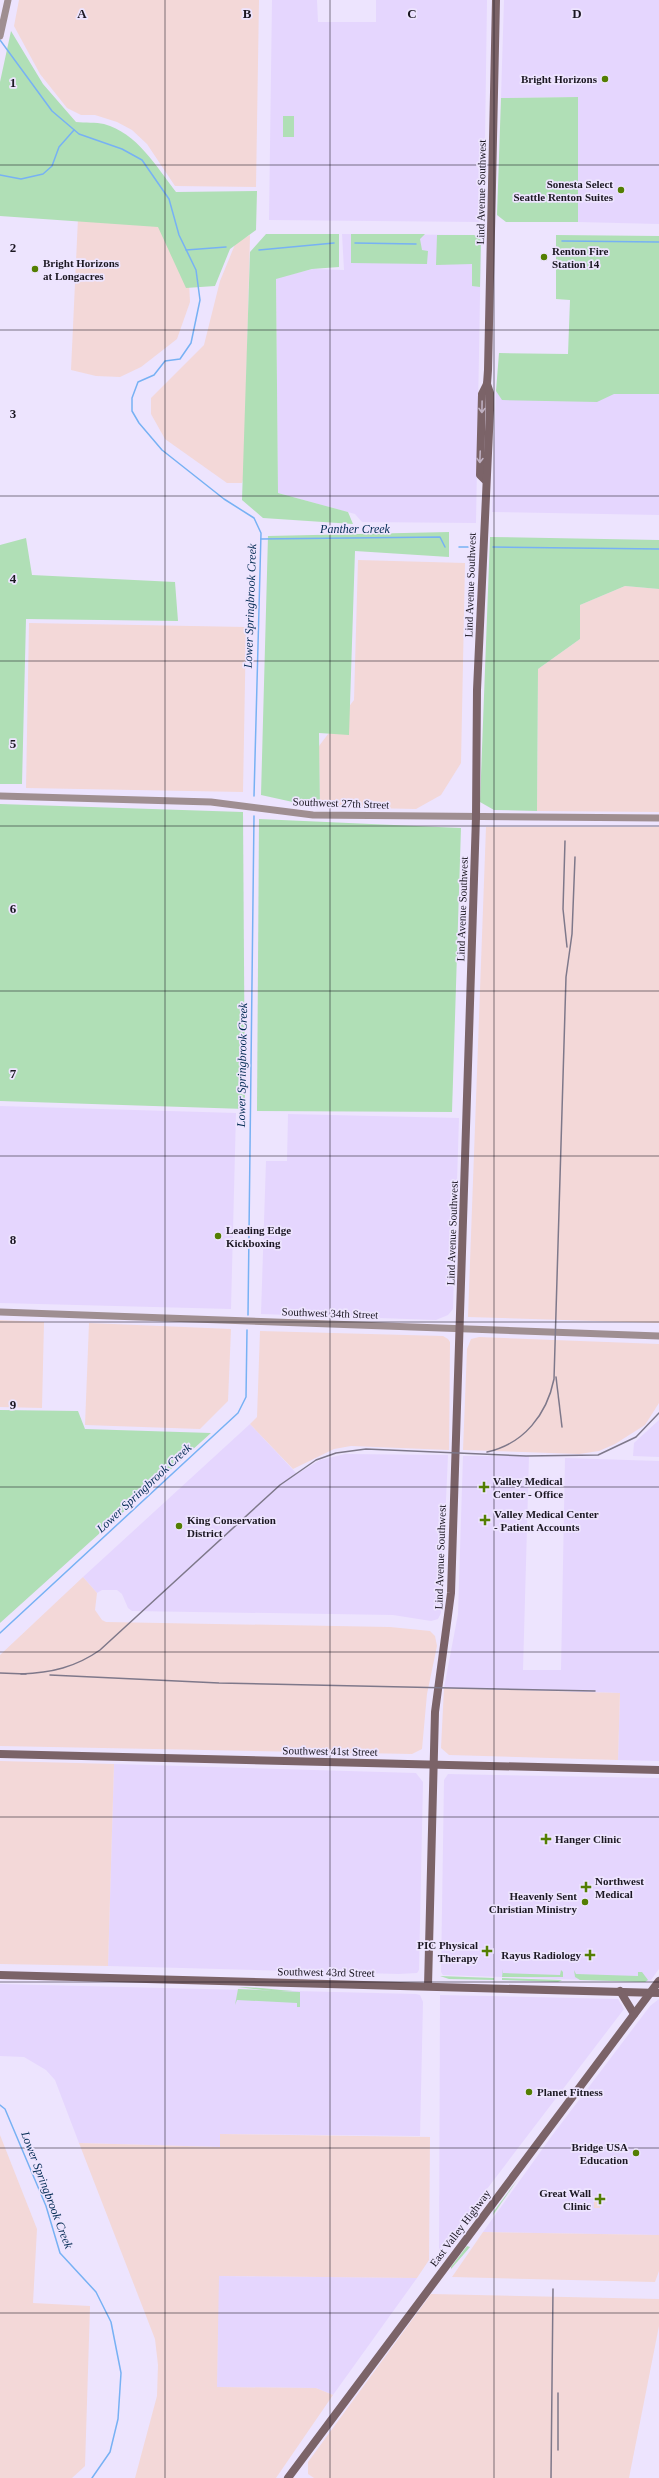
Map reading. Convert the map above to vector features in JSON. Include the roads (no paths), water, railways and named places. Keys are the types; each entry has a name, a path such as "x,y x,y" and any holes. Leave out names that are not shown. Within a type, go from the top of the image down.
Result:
{"main road":[{"name":"Lind Avenue Southwest","path":"428,1986 437,1692 448,1628 451,1593 476,817 477,690 485,480 488,474 490,410 490,393 486,384 496,0"},
{"name":"Southwest 41st Street","path":"0,1754 659,1770"},
{"name":"Southwest 43rd Street","path":"0,1975 656,1992"},
{"name":"East Valley Highway","path":"288,2478 634,2014 656,1992 659,1981"},
{"path":"620,1991 634,2014"}],"street":[{"path":"0,36 8,0"},
{"name":"Southwest 27th Street","path":"0,796 223,803 313,815 659,818"},
{"name":"Southwest 34th Street","path":"0,1312 659,1336"}],"waterway":[{"name":"Lower Springbrook Creek","path":"0,40 52,111 79,134 122,149 142,160 169,199 179,235 196,270 200,300 191,343 180,359 165,361 154,375 138,382 132,398 132,411 139,423 162,450 224,499 254,518 261,533 254,796"},
{"path":"0,175 21,179 43,174 52,166 59,147 74,130"},
{"path":"562,241 659,242"},
{"path":"259,250 334,243"},
{"path":"355,243 416,244"},
{"path":"186,250 226,247"},
{"name":"Panther Creek","path":"261,539 440,537 445,547"},
{"name":"Panther Creek","path":"459,547 469,547"},
{"name":"Panther Creek","path":"493,547 659,549"},
{"name":"Lower Springbrook Creek","path":"248,1315 254,816"},
{"name":"Lower Springbrook Creek","path":"0,1633 238,1413 246,1397 247,1330"},
{"name":"Lower Springbrook Creek","path":"0,2105 5,2109 46,2206 60,2253 96,2292 111,2322 121,2373 118,2419 110,2452 92,2478"}],"railway":[{"path":"565,841 563,909 567,947"},
{"path":"487,1452 512,1442 523,1435 532,1426 546,1404 554,1379 566,977 572,934 575,857"},
{"path":"556,1377 562,1427"},
{"path":"21,1674 63,1668 82,1661 100,1650 280,1485 316,1460 336,1453 366,1449 526,1456 598,1455 636,1437 659,1413"},
{"path":"0,1673 26,1674"},
{"path":"50,1675 219,1683 595,1691"},
{"path":"551,2478 553,2289"},
{"path":"558,2393 558,2450"}],"place":[{"name":"Bright Horizons","path":"605,79"},
{"name":"Sonesta Select Seattle Renton Suites","path":"621,190"},
{"name":"Renton Fire Station 14","path":"544,257"},
{"name":"Bright Horizons at Longacres","path":"35,269"},
{"name":"Leading Edge Kickboxing","path":"218,1236"},
{"name":"Valley Medical Center - Office","path":"484,1487"},
{"name":"Valley Medical Center - Patient Accounts","path":"485,1520"},
{"name":"King Conservation District","path":"179,1526"},
{"name":"Hanger Clinic","path":"546,1839"},
{"name":"Northwest Medical","path":"586,1887"},
{"name":"Heavenly Sent Christian Ministry","path":"585,1902"},
{"name":"PIC Physical Therapy","path":"487,1951"},
{"name":"Rayus Radiology","path":"590,1955"},
{"name":"Planet Fitness","path":"529,2092"},
{"name":"Bridge USA Education","path":"636,2153"},
{"name":"Great Wall Clinic","path":"600,2199"}]}
